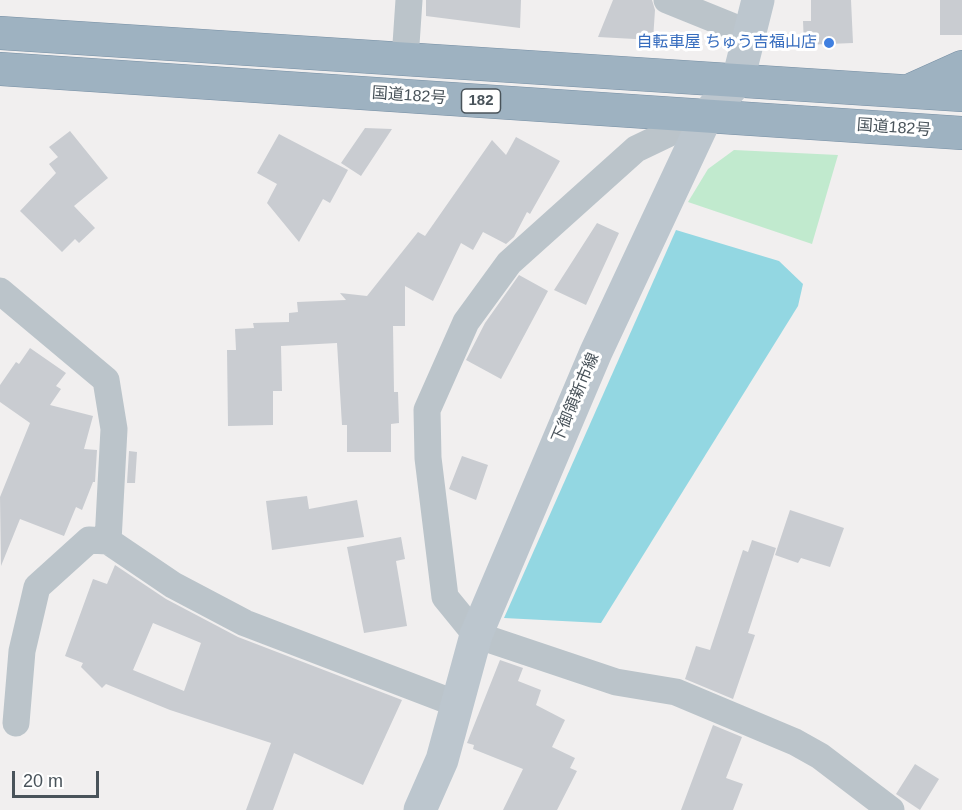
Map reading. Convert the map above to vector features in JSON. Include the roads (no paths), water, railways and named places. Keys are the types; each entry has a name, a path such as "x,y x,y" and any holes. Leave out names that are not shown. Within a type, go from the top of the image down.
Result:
{"highway":[{"name":"182","path":"0,33 962,95"},
{"path":"908,91 962,67"},
{"name":"国道182号","path":"0,69 962,133"},
{"path":"927,130 962,142"}],"main road":[{"name":"下御領新市線","path":"420,810 442,760 476,634 596,352 707,115 738,80 758,0"}],"street":[{"path":"405,59 409,0"},
{"path":"667,0 751,33"},
{"path":"707,115 636,149 509,263 461,333 427,410 428,458 445,597 476,634 616,682 676,692 795,742 820,756 891,810"},
{"path":"0,291 106,380 114,429 108,541"},
{"path":"16,723 22,651 37,587 89,540 108,541 173,585 245,622 457,704"}],"water":[{"path":"676,230 779,261 803,284 798,306 601,623 504,618"}],"place":[{"name":"自転車屋 ちゅう吉福山店","path":"829,43"}]}
